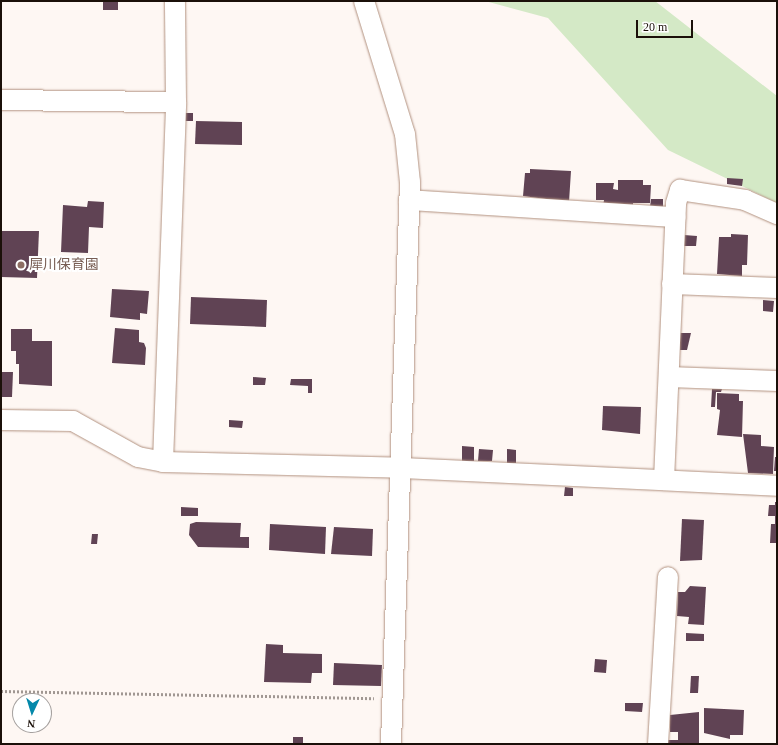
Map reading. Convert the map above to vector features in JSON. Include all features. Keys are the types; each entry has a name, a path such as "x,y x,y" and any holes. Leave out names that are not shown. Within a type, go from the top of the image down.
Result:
{"street":[{"path":"163,462 176,102 175,1"},
{"path":"364,1 405,134 409,200 402,468 391,744"},
{"path":"1,100 176,102"},
{"path":"664,480 675,217 680,190 745,200 777,214"},
{"path":"409,200 675,217"},
{"path":"672,284 777,288"},
{"path":"669,377 777,381"},
{"path":"1,420 73,421 138,457 163,462 402,468 777,486"},
{"path":"658,744 668,577"}],"path":[{"path":"1,692 393,698"}],"green space":[{"path":"485,1 655,1 777,96 777,203 668,150 548,18"}],"building":[{"path":"103,1 118,1 118,10 103,10"},
{"path":"185,113 193,113 193,121 185,121"},
{"path":"196,121 242,122 242,145 195,144"},
{"path":"530,169 571,171 569,202 523,196 525,173 530,173"},
{"path":"727,178 743,179 742,186 727,184"},
{"path":"618,180 643,180 643,185 651,185 650,203 633,203 633,207 603,206 604,200 596,200 596,183 614,183 613,189 618,190"},
{"path":"651,199 663,199 663,207 650,207"},
{"path":"88,201 104,202 103,228 89,227 88,253 61,252 63,205 87,207"},
{"path":"1,231 39,231 37,278 1,277"},
{"path":"731,234 748,235 747,265 742,265 742,276 717,274 719,237 731,237"},
{"path":"684,235 697,236 696,246 683,246"},
{"path":"112,289 149,291 147,314 140,313 140,320 110,317"},
{"path":"191,297 267,300 266,327 190,324"},
{"path":"763,300 774,301 773,312 763,311"},
{"path":"115,328 139,330 139,342 144,343 146,348 145,365 112,363"},
{"path":"11,329 32,329 32,341 52,341 52,386 19,384 19,364 16,364 16,351 11,351"},
{"path":"680,333 691,333 687,350 680,350"},
{"path":"1,372 13,372 12,397 1,397"},
{"path":"253,377 266,378 265,385 253,385"},
{"path":"291,379 312,379 312,393 308,393 308,386 290,385"},
{"path":"712,389 722,389 721,392 716,392 715,407 711,407"},
{"path":"717,393 739,394 739,401 743,401 742,437 717,435 720,410 717,409"},
{"path":"603,406 641,407 640,434 602,430"},
{"path":"229,420 243,421 242,428 229,427"},
{"path":"743,434 761,435 761,446 774,447 773,474 748,473"},
{"path":"462,446 474,447 474,461 462,461"},
{"path":"479,449 493,450 492,461 478,461"},
{"path":"507,449 516,450 516,463 507,463"},
{"path":"775,457 777,457 777,471 774,471"},
{"path":"565,487 573,488 573,496 564,496"},
{"path":"775,502 777,502 777,543 770,543 771,524 775,524 775,516 768,516 769,505 775,505"},
{"path":"181,507 198,508 198,516 181,516"},
{"path":"682,519 704,520 702,560 680,561"},
{"path":"196,522 241,523 240,537 249,537 249,548 198,547 189,535 190,524"},
{"path":"270,524 326,527 325,554 269,550"},
{"path":"334,527 373,529 372,556 331,554"},
{"path":"92,534 98,534 97,544 91,544"},
{"path":"690,586 706,587 704,625 688,624 689,617 677,616 678,592 685,592"},
{"path":"686,633 704,634 704,641 686,641"},
{"path":"266,644 283,645 283,653 322,654 322,673 312,673 311,683 264,682"},
{"path":"595,659 607,660 606,673 594,672"},
{"path":"334,663 382,665 381,686 333,685"},
{"path":"691,676 699,676 698,693 690,693"},
{"path":"625,703 643,703 642,712 625,711"},
{"path":"704,708 744,710 743,735 730,735 730,739 704,733"},
{"path":"699,712 699,744 666,744 667,740 678,740 678,732 670,732 670,715"},
{"path":"293,737 303,737 303,744 293,744"}],"place":[{"name":"犀川保育園","path":"21,265"}]}
